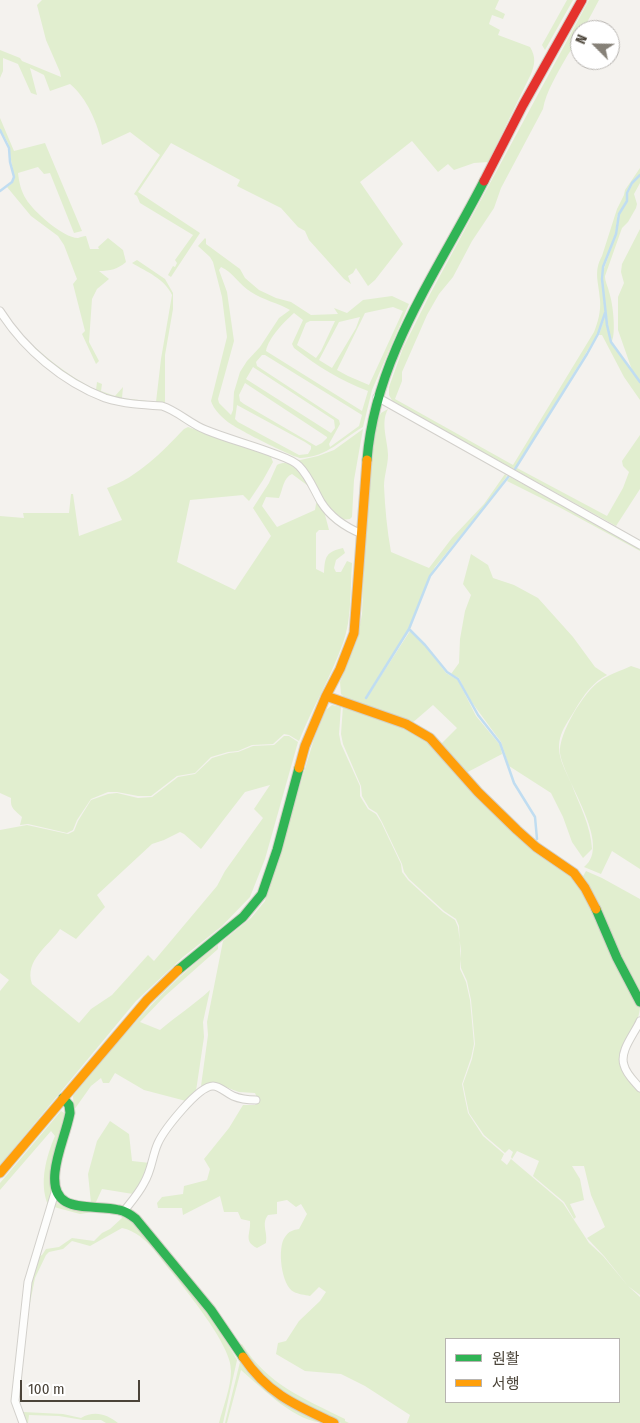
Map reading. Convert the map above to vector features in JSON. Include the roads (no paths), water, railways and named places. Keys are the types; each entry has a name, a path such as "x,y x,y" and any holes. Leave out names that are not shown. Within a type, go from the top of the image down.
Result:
{"main road":[{"path":"0,1174 63,1098 160,987 256,903 267,880 305,746 354,633 368,447 378,397 395,350 427,284 582,0"},
{"path":"326,696 342,703 406,723 430,738 477,792 506,821 532,844 572,872 584,886 593,903 640,1002"},
{"path":"63,1098 68,1103 70,1113 55,1168 58,1195 64,1201 75,1206 114,1208 124,1211 138,1221 221,1323 259,1379 287,1401 334,1423"}],"street":[{"path":"0,311 14,332 43,360 95,394 119,401 162,406 206,430 245,442 292,461 304,472 321,502 336,521 362,534"},
{"path":"378,397 640,545"},
{"path":"640,1021 626,1047 623,1060 627,1072 640,1088"},
{"path":"124,1211 144,1183 163,1134 198,1093 206,1087 212,1086 220,1087 241,1099 256,1100"},
{"path":"23,1423 15,1401 27,1290 38,1246 56,1189"}],"waterway":[{"path":"0,130 9,148 14,177 12,182 0,191"},
{"path":"640,175 632,183 627,193 627,201 619,214 616,234 603,267 602,279 607,325 611,342 640,382"},
{"path":"515,469 587,354 598,334 605,313"},
{"path":"366,698 409,629 430,576 509,476"},
{"path":"410,630 447,672 458,679 478,715 500,743 514,783 535,817 537,839"}]}
